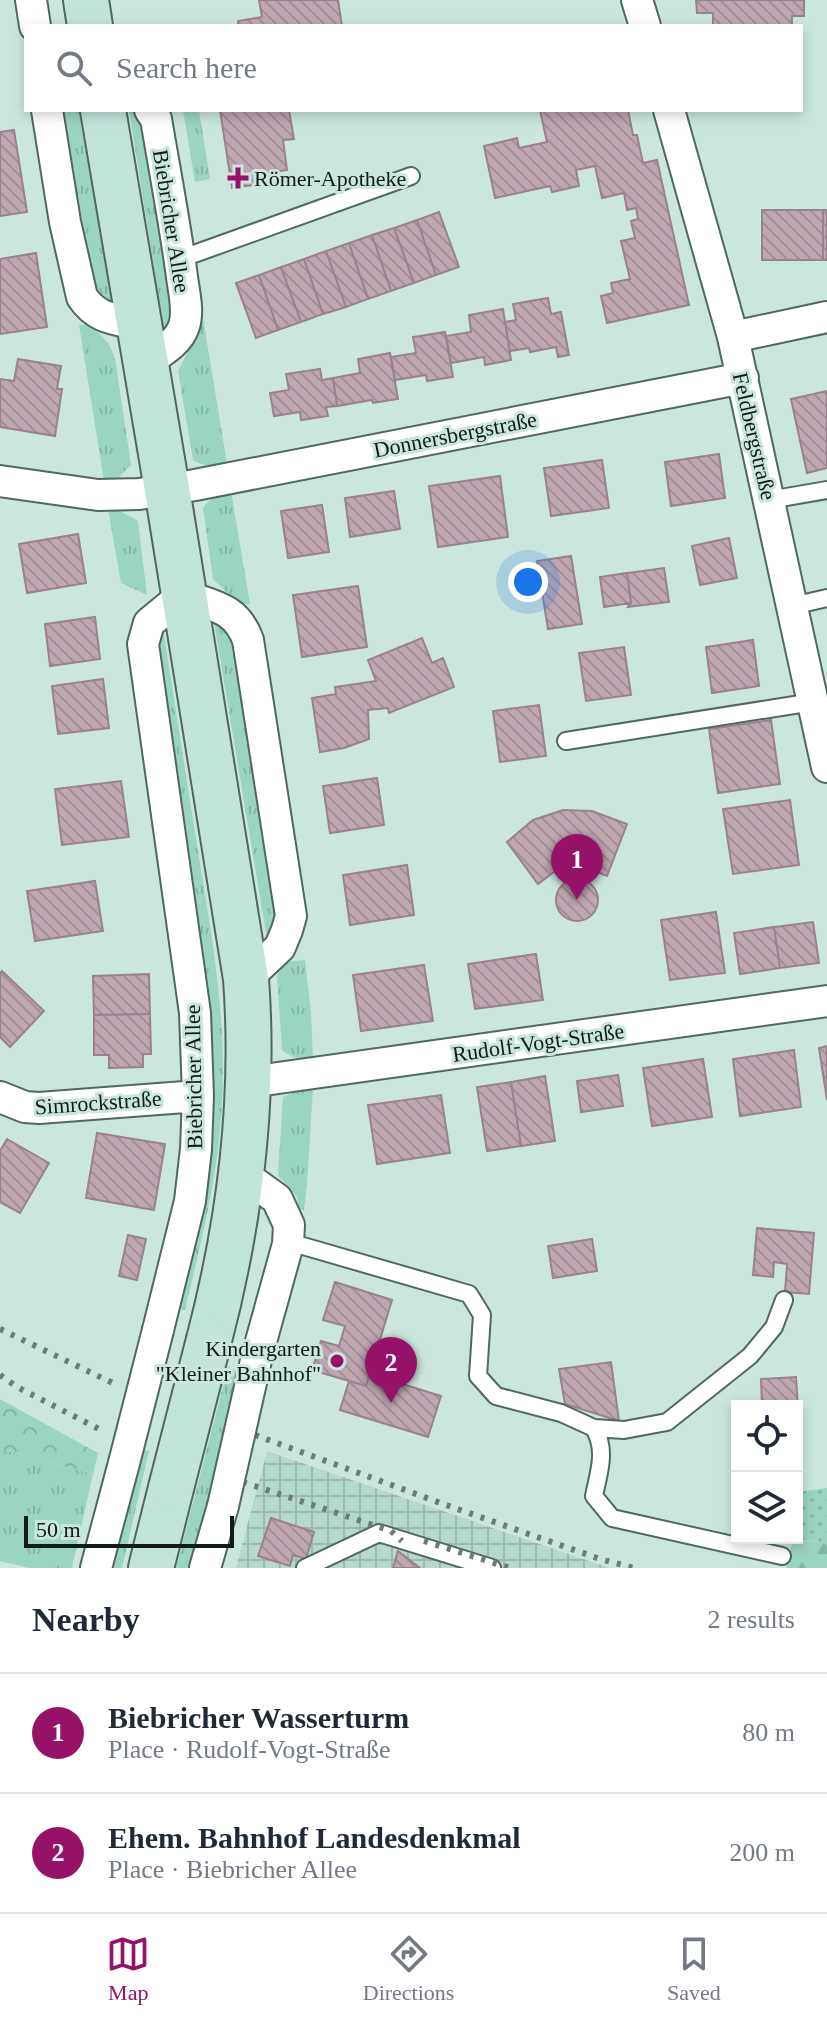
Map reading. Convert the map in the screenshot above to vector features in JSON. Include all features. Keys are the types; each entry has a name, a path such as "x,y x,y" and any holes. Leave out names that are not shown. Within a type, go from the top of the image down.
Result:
{"main road":[{"path":"103,112 246,979 250,1032 241,1173 224,1280 151,1568"}],"street":[{"path":"31,0 35,24"},
{"path":"637,0 644,24"},
{"path":"47,112 65,222 82,297 100,316 141,344"},
{"name":"Biebricher Allee","path":"141,344 173,344 185,325 187,309 156,119 151,112"},
{"name":"Feldbergstraße","path":"670,112 743,378 826,760"},
{"path":"733,337 827,317"},
{"name":"Donnersbergstraße","path":"0,481 98,495 139,494 743,378"},
{"name":"Biebricher Allee","path":"96,1568 190,1201 196,1149 195,1013 143,644 149,623 183,595"},
{"name":"Rudolf-Vogt-Straße","path":"249,1082 827,1001"},
{"name":"Simrockstraße","path":"0,1097 25,1107 39,1108 198,1096"},
{"path":"205,1568 288,1244 289,1225 277,1199 241,1173"}],"lane":[{"path":"180,259 411,176"},
{"path":"769,500 827,490"},
{"path":"792,606 827,598"},
{"path":"566,741 813,702"},
{"path":"288,1244 469,1294 482,1315 478,1376 496,1396 561,1413 594,1428 624,1430 667,1422 750,1356 774,1327 784,1300"},
{"path":"594,1428 601,1439 602,1457 594,1496 612,1518 782,1556"},
{"path":"305,1568 379,1533 492,1568"}],"shaded area":[{"path":"267,1451 610,1568 236,1568"}],"green space":[{"path":"62,112 79,112 112,305 95,291 87,261"},
{"path":"129,112 137,112 154,130 177,299 165,337"},
{"path":"183,112 199,112 210,179 195,182"},
{"path":"203,318 227,464 218,466 193,460 178,371 196,336 199,319"},
{"path":"90,324 109,344 115,358 131,465 118,478 104,481 79,325"},
{"path":"231,491 250,604 240,605 213,579 203,508 212,499"},
{"path":"108,509 118,510 138,521 147,595 121,583"},
{"path":"213,616 234,632 282,908 267,939"},
{"path":"163,628 213,946 222,1042 222,1106 217,1158 185,1310 173,1307 198,1188 149,643"},
{"path":"305,960 313,1058 304,1059 282,1050 277,975 286,962"},
{"path":"313,1088 304,1210 299,1209 297,1197 278,1175 283,1097"},
{"path":"228,1367 244,1372 192,1568 176,1568"},
{"path":"0,1399 98,1453 93,1474 0,1449"},
{"path":"135,1447 149,1451 122,1568 103,1568"},
{"path":"0,1449 93,1474 72,1568 30,1568 0,1561"},
{"path":"827,1488 827,1543 803,1540 803,1491"},
{"path":"803,1540 827,1543 827,1568 786,1568 792,1544 803,1544"}],"building":[{"path":"259,0 338,0 342,24 238,24 238,21 262,17"},
{"path":"696,0 804,0 804,16 792,16 792,24 713,24 713,13 697,13"},
{"path":"220,112 289,112 294,139 283,140 287,170 268,173 270,183 232,188"},
{"path":"540,112 628,112 643,163 657,160 689,305 607,323 601,296 613,293 611,283 630,279 621,241 635,238 631,221 638,219 636,208 627,210 624,193 602,198 595,166 576,170 579,186 552,192 550,186 495,198 484,146 517,138 519,148 547,142"},
{"path":"14,130 27,212 0,216 0,132"},
{"path":"762,210 823,210 823,260 762,260"},
{"path":"823,210 827,210 827,260 823,260"},
{"path":"439,212 459,267 436,275 417,220"},
{"path":"417,220 436,275 414,283 394,228"},
{"path":"394,228 414,283 391,291 372,235"},
{"path":"372,235 391,291 368,299 349,243"},
{"path":"349,243 368,299 346,307 326,251"},
{"path":"326,251 346,307 323,314 304,259"},
{"path":"36,253 47,327 0,334 0,259"},
{"path":"304,259 323,314 301,322 281,267"},
{"path":"281,267 301,322 278,330 259,275"},
{"path":"259,275 278,330 256,338 236,283"},
{"path":"548,298 551,314 561,312 569,355 558,357 556,347 530,352 529,348 510,351 505,322 516,320 513,304"},
{"path":"503,309 511,360 485,365 484,357 451,363 446,336 471,332 469,315"},
{"path":"445,332 453,377 427,381 426,375 395,380 391,357 416,353 413,337"},
{"path":"390,353 398,399 337,406 333,378 360,373 358,359"},
{"path":"18,359 61,366 57,389 62,389 55,436 0,427 0,379 14,381"},
{"path":"320,369 322,380 333,378 337,406 326,407 328,416 301,420 300,412 274,416 270,393 289,390 286,374"},
{"path":"827,391 827,468 807,473 791,399"},
{"path":"719,454 725,498 671,506 665,462"},
{"path":"602,460 609,508 551,516 544,468"},
{"path":"500,476 508,537 438,547 429,486"},
{"path":"394,491 400,529 350,537 345,498"},
{"path":"322,505 329,552 288,558 281,511"},
{"path":"78,534 86,583 27,593 19,544"},
{"path":"729,538 737,578 700,585 692,546"},
{"path":"571,556 582,624 548,629 537,561"},
{"path":"664,568 669,602 628,607 631,603 627,573"},
{"path":"627,573 631,603 604,607 600,577"},
{"path":"358,586 367,647 302,657 293,595"},
{"path":"95,617 100,659 50,666 45,624"},
{"path":"422,638 432,663 443,658 454,687 389,713 388,708 368,710 369,739 320,752 312,698 336,694 335,687 376,681 368,660"},
{"path":"753,640 759,686 712,693 706,647"},
{"path":"624,647 631,695 586,701 579,653"},
{"path":"103,679 109,728 58,734 52,686"},
{"path":"539,705 546,756 500,762 493,711"},
{"path":"771,720 780,784 718,793 709,729"},
{"path":"377,778 384,825 330,833 323,786"},
{"path":"121,781 129,837 62,845 55,789"},
{"path":"790,800 799,865 733,874 723,809"},
{"path":"563,810 592,811 627,824 607,876 571,866 554,872 538,884 507,842 533,820"},
{"path":"407,865 414,915 350,925 343,875"},
{"path":"577,879 592,885 598,900 592,915 577,921 562,915 556,900 562,885"},
{"path":"95,881 103,931 35,941 27,891"},
{"path":"716,912 725,973 670,980 661,920"},
{"path":"813,922 819,963 780,968 774,927"},
{"path":"774,927 780,968 740,974 734,933"},
{"path":"536,954 543,1000 475,1009 468,964"},
{"path":"424,965 433,1021 361,1031 353,975"},
{"path":"2,971 44,1011 10,1047 0,1037"},
{"path":"149,974 150,1014 94,1015 93,976"},
{"path":"150,1014 151,1054 143,1054 143,1067 109,1068 109,1055 94,1055 94,1015"},
{"path":"827,1046 827,1100 819,1048"},
{"path":"794,1050 801,1107 740,1116 733,1059"},
{"path":"703,1059 712,1117 652,1126 643,1068"},
{"path":"618,1075 623,1106 581,1112 577,1081"},
{"path":"545,1076 555,1141 521,1146 511,1082"},
{"path":"511,1082 521,1146 487,1151 477,1087"},
{"path":"441,1095 450,1153 377,1164 368,1105"},
{"path":"97,1133 165,1144 154,1210 86,1198"},
{"path":"7,1139 49,1163 20,1213 0,1202 0,1151"},
{"path":"757,1228 814,1233 809,1294 785,1292 787,1264 774,1262 773,1277 753,1275"},
{"path":"128,1235 146,1239 137,1280 119,1276"},
{"path":"592,1239 597,1271 553,1278 548,1246"},
{"path":"335,1282 392,1300 366,1386 312,1370 321,1341 339,1346 345,1326 323,1320"},
{"path":"611,1362 619,1421 565,1404 559,1369"},
{"path":"370,1374 441,1396 428,1437 340,1410 349,1381 366,1386"},
{"path":"796,1377 797,1400 762,1400 761,1379"},
{"path":"271,1518 314,1532 306,1559 293,1555 290,1566 258,1556"},
{"path":"398,1551 420,1568 393,1568"}],"railway":[{"path":"0,1329 117,1385"},
{"path":"0,1375 17,1387 103,1431"},
{"path":"255,1435 446,1505 634,1568"},
{"path":"243,1482 391,1531 402,1541"},
{"path":"424,1541 510,1568"}],"place":[{"name":"Römer-Apotheke","path":"238,178"},
{"name":"Biebricher Wasserturm","path":"577,900"},
{"name":"Kindergarten \"Kleiner Bahnhof\"","path":"337,1361"},
{"name":"Ehem. Bahnhof Landesdenkmal","path":"391,1403"}]}
